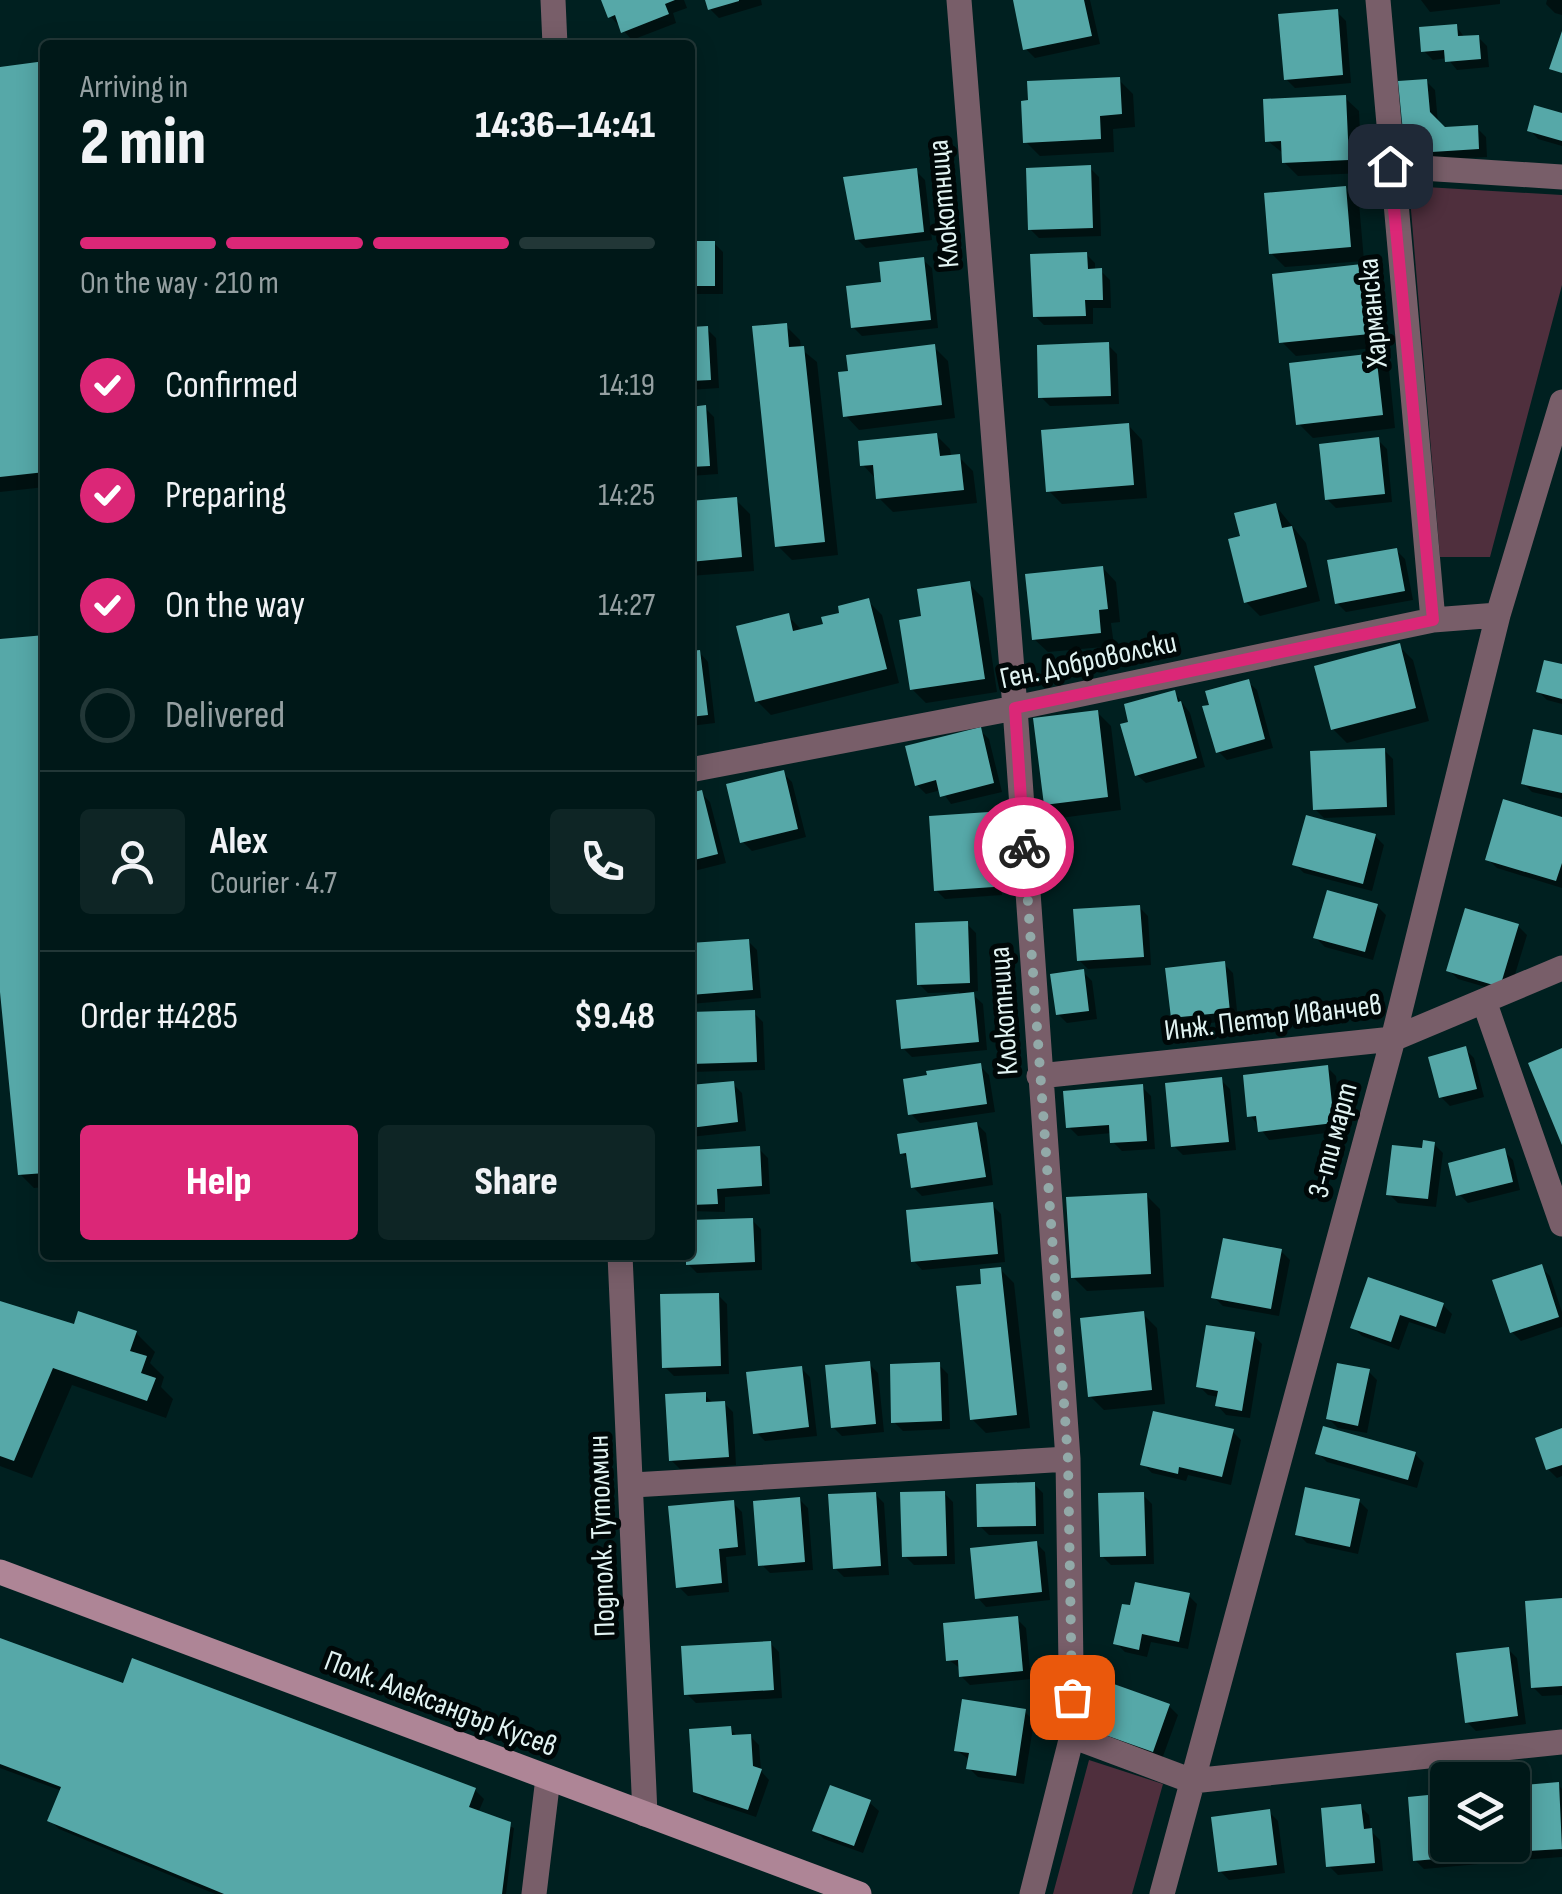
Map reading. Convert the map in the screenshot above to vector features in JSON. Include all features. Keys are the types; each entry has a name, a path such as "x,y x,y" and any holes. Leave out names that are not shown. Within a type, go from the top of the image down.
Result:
{"street":[{"path":"553,0 555,40"},
{"name":"Клокотница","path":"959,0 1015,708 1068,1459 1072,1736 1032,1894"},
{"name":"Харманска","path":"1378,0 1433,620"},
{"path":"1390,166 1562,176"},
{"name":"3-ти март","path":"1162,1894 1393,1039 1498,614 1557,442 1562,402"},
{"name":"Ген. Доброволски","path":"695,769 1015,708 1433,620 1498,614"},
{"name":"Инж. Петър Иванчев","path":"1039,1076 1393,1039 1562,968"},
{"path":"1484,1001 1562,1224"},
{"name":"Подполк. Тутолмин","path":"620,1260 644,1814"},
{"path":"632,1486 1068,1459"},
{"name":"Полк. Александър Кусев","path":"0,1572 859,1894"},
{"path":"1072,1736 1192,1782 1562,1742"},
{"path":"534,1894 548,1778"}],"shaded area":[{"path":"1409,186 1562,195 1562,285 1490,557 1440,557"},
{"path":"1089,1760 1163,1784 1132,1894 1053,1894"}],"building":[{"path":"601,0 675,0 665,4 669,14 621,33 615,15 608,18"},
{"path":"705,0 739,0 739,1 708,10"},
{"path":"1013,0 1084,0 1092,36 1023,50"},
{"path":"1338,9 1343,75 1284,80 1278,14"},
{"path":"1457,24 1458,36 1479,35 1481,59 1445,62 1444,50 1421,52 1419,27"},
{"path":"1562,31 1562,73 1549,69"},
{"path":"40,62 40,473 0,477 0,67"},
{"path":"1120,77 1122,114 1100,116 1101,139 1023,143 1021,101 1028,100 1027,81"},
{"path":"1427,79 1430,112 1445,127 1478,125 1479,149 1416,153 1404,142 1398,81"},
{"path":"1346,95 1349,160 1282,163 1281,141 1265,142 1263,99"},
{"path":"1534,105 1562,113 1562,141 1527,131"},
{"path":"1091,165 1093,228 1028,230 1026,168"},
{"path":"917,168 924,232 855,240 843,177"},
{"path":"1346,186 1351,247 1269,254 1264,193"},
{"path":"695,241 715,241 715,286 695,286"},
{"path":"1087,252 1088,269 1102,268 1103,300 1085,300 1086,316 1033,317 1030,254"},
{"path":"924,257 931,320 851,328 846,286 881,282 879,262"},
{"path":"1362,264 1370,334 1279,343 1272,274"},
{"path":"787,323 789,347 804,346 825,542 775,547 752,326"},
{"path":"708,326 711,380 695,381 695,327"},
{"path":"1109,342 1111,396 1038,398 1037,345"},
{"path":"935,344 942,405 843,417 838,372 848,371 846,355"},
{"path":"1376,353 1383,415 1296,425 1289,363"},
{"path":"706,405 710,466 695,467 695,406"},
{"path":"1129,423 1134,485 1046,492 1041,430"},
{"path":"937,433 940,456 960,454 964,490 876,499 873,465 860,466 858,441"},
{"path":"1379,437 1385,494 1325,500 1319,444"},
{"path":"737,497 742,557 695,562 695,501"},
{"path":"1276,503 1282,528 1292,526 1307,587 1244,603 1228,539 1240,536 1234,513"},
{"path":"1397,548 1405,591 1335,604 1327,560"},
{"path":"1103,566 1108,609 1099,610 1101,633 1032,640 1025,574"},
{"path":"970,581 985,679 910,690 899,620 921,616 917,589"},
{"path":"869,598 887,669 755,702 736,626 789,613 793,631 823,624 821,617 839,613 838,606"},
{"path":"40,635 40,1173 18,1175 0,992 0,639"},
{"path":"1400,643 1416,708 1331,730 1314,666"},
{"path":"695,650 700,650 708,715 695,716"},
{"path":"1544,660 1562,664 1562,699 1536,692"},
{"path":"1249,679 1265,739 1216,753 1202,706 1209,705 1205,691"},
{"path":"1175,690 1197,758 1135,776 1120,724 1128,722 1124,704"},
{"path":"1098,710 1108,797 1044,805 1033,718"},
{"path":"981,727 994,783 940,797 936,780 915,786 905,746"},
{"path":"1533,729 1562,735 1562,793 1521,784"},
{"path":"1385,748 1387,807 1313,810 1310,751"},
{"path":"784,770 798,829 740,843 726,784"},
{"path":"702,790 718,854 695,860 695,792"},
{"path":"1503,799 1562,817 1562,863 1556,881 1485,860"},
{"path":"989,812 994,887 934,891 929,816"},
{"path":"1306,815 1376,834 1363,884 1292,865"},
{"path":"1327,890 1378,904 1365,952 1313,938"},
{"path":"1140,905 1144,957 1077,961 1073,909"},
{"path":"1465,908 1519,924 1500,987 1446,971"},
{"path":"968,921 970,983 917,985 915,923"},
{"path":"749,939 753,990 695,995 695,943"},
{"path":"1225,961 1230,1012 1171,1018 1165,968"},
{"path":"1084,969 1089,1011 1056,1015 1050,974"},
{"path":"974,992 979,1042 901,1049 896,1000"},
{"path":"755,1010 757,1062 695,1064 695,1012"},
{"path":"1466,1046 1477,1089 1439,1098 1428,1057"},
{"path":"1562,1048 1562,1145 1528,1063"},
{"path":"981,1063 987,1104 908,1115 903,1079 927,1075 926,1071"},
{"path":"1328,1065 1334,1123 1258,1132 1256,1116 1247,1117 1243,1075"},
{"path":"1222,1077 1229,1142 1171,1147 1165,1083"},
{"path":"734,1081 738,1122 695,1127 695,1085"},
{"path":"1143,1084 1147,1141 1110,1143 1109,1125 1066,1128 1063,1091"},
{"path":"977,1122 986,1177 911,1188 906,1153 900,1154 897,1134"},
{"path":"1423,1140 1435,1142 1428,1199 1386,1195 1392,1145 1422,1148"},
{"path":"760,1146 762,1186 717,1189 718,1204 695,1205 695,1150"},
{"path":"1505,1148 1513,1182 1456,1196 1448,1163"},
{"path":"1147,1193 1151,1274 1071,1278 1066,1197"},
{"path":"993,1202 998,1254 911,1262 906,1210"},
{"path":"753,1218 755,1262 686,1265 686,1260 695,1260 695,1220"},
{"path":"1223,1238 1282,1249 1271,1309 1211,1298"},
{"path":"1542,1264 1559,1317 1510,1333 1492,1280"},
{"path":"1001,1267 1017,1415 970,1420 956,1286 981,1284 980,1269"},
{"path":"1368,1277 1444,1303 1436,1327 1400,1315 1391,1342 1350,1328"},
{"path":"719,1293 721,1366 662,1368 660,1294"},
{"path":"0,1301 74,1324 78,1311 137,1331 130,1351 147,1356 141,1373 156,1378 147,1401 53,1368 14,1461 0,1456"},
{"path":"1144,1311 1152,1390 1088,1397 1080,1318"},
{"path":"1206,1325 1255,1332 1242,1411 1215,1406 1218,1391 1196,1387"},
{"path":"870,1361 876,1424 831,1428 825,1365"},
{"path":"940,1362 942,1421 891,1423 890,1364"},
{"path":"1337,1363 1370,1369 1358,1426 1326,1419"},
{"path":"802,1366 809,1427 753,1434 746,1372"},
{"path":"706,1392 706,1402 725,1401 729,1457 669,1461 665,1394"},
{"path":"1153,1411 1234,1429 1222,1477 1179,1467 1178,1474 1140,1465"},
{"path":"1323,1426 1416,1452 1408,1480 1315,1454"},
{"path":"1562,1428 1562,1465 1546,1470 1535,1438"},
{"path":"1035,1482 1036,1526 977,1527 976,1484"},
{"path":"1305,1487 1360,1499 1350,1547 1295,1535"},
{"path":"945,1491 947,1556 902,1557 900,1492"},
{"path":"876,1492 881,1566 833,1569 828,1494"},
{"path":"1144,1492 1146,1556 1100,1557 1098,1493"},
{"path":"800,1497 805,1562 758,1566 753,1501"},
{"path":"734,1500 738,1547 719,1549 722,1583 676,1588 668,1506"},
{"path":"1037,1541 1042,1592 975,1599 970,1548"},
{"path":"1135,1582 1190,1593 1179,1642 1142,1634 1139,1650 1113,1644 1122,1604 1130,1605"},
{"path":"1562,1598 1562,1686 1531,1688 1525,1601"},
{"path":"1018,1616 1023,1671 959,1677 958,1660 946,1661 943,1623"},
{"path":"0,1638 123,1683 132,1658 476,1788 469,1807 511,1822 502,1894 224,1894 47,1821 61,1787 0,1764"},
{"path":"771,1641 774,1690 684,1695 681,1646"},
{"path":"1509,1647 1518,1716 1465,1723 1456,1653"},
{"path":"1111,1683 1170,1704 1153,1752 1094,1731"},
{"path":"962,1699 1026,1709 1016,1776 966,1769 969,1753 954,1751"},
{"path":"731,1726 732,1735 751,1734 753,1766 762,1769 748,1810 693,1792 689,1729"},
{"path":"1559,1782 1562,1849 1530,1851 1530,1784"},
{"path":"830,1785 871,1800 854,1846 812,1831"},
{"path":"1430,1795 1430,1860 1413,1861 1408,1797"},
{"path":"1361,1804 1364,1829 1372,1828 1375,1863 1326,1867 1321,1808"},
{"path":"1270,1809 1277,1865 1218,1872 1211,1817"}],"way so far":[{"path":"1024,847 1068,1459 1072,1697"}],"route":[{"path":"1024,847 1015,708 1433,620 1390,166"}]}
